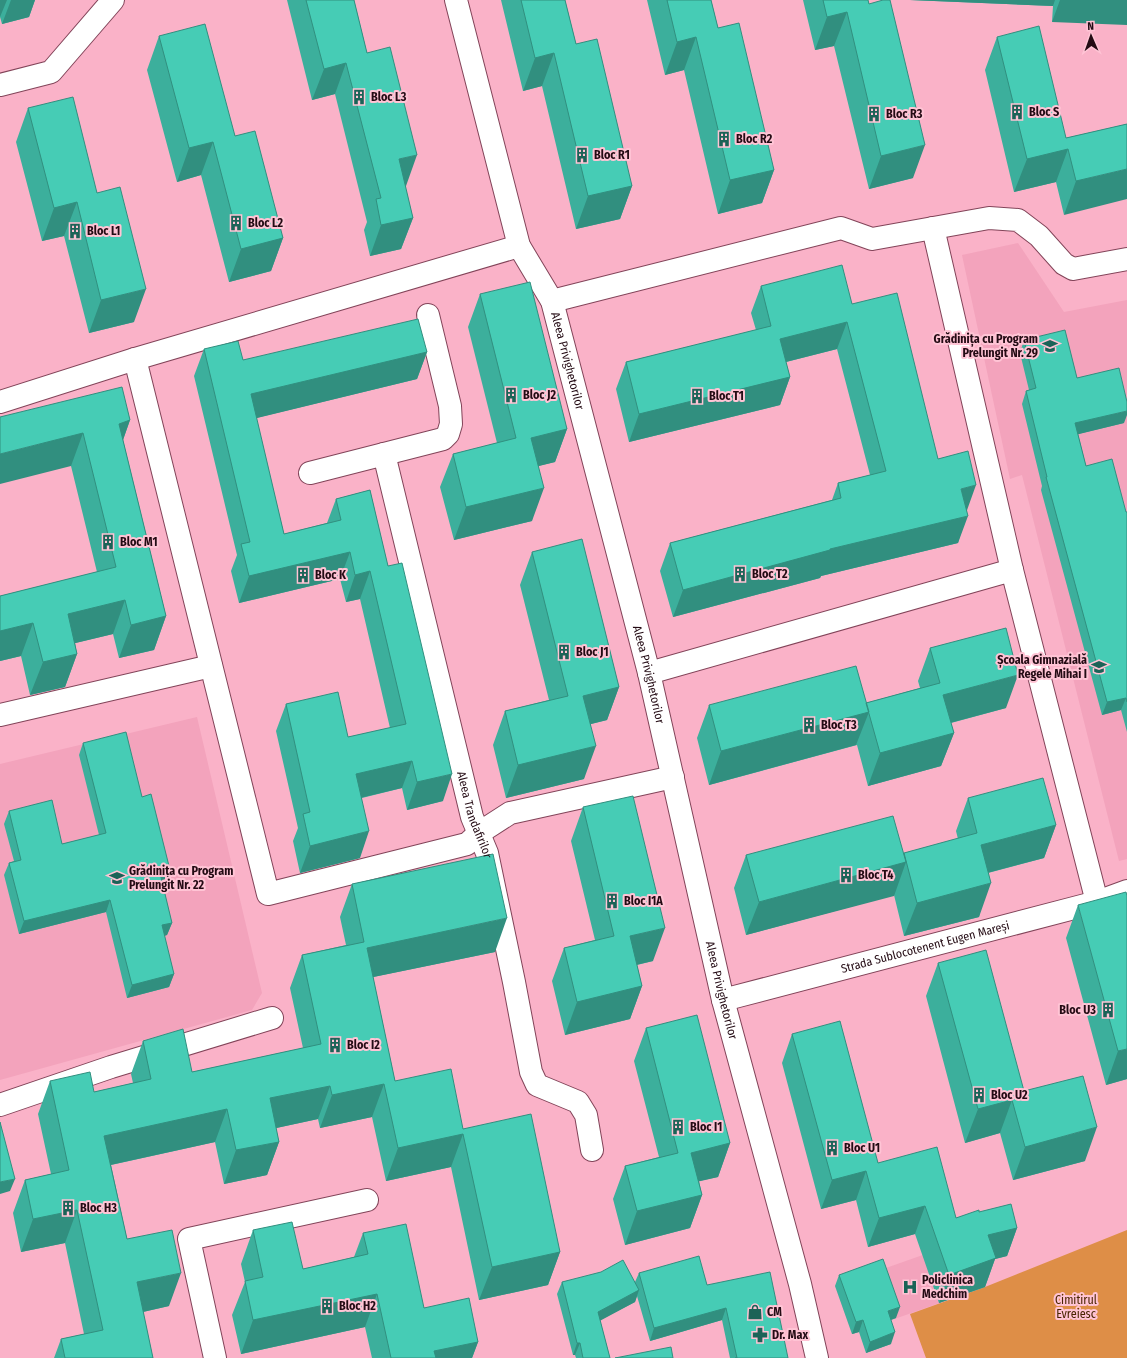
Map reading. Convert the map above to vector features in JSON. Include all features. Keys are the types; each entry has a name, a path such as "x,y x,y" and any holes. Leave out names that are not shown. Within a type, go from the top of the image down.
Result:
{"street":[{"path":"0,85 51,72 113,0"},
{"name":"Aleea Privighetorilor","path":"456,0 520,246 552,301 648,673 723,1000 798,1276 817,1358"},
{"path":"552,301 841,228 872,239 989,218 1018,220 1039,236 1064,264 1074,269 1127,259"},
{"path":"932,228 1012,570 1097,902"},
{"path":"0,402 135,359 520,246"},
{"path":"310,473 443,439 448,434 451,424 450,406 428,315"},
{"path":"135,359 268,894 467,844 479,833 510,813 673,777"},
{"name":"Aleea Trandafirilor","path":"384,454 472,817 487,853 531,1072 537,1085 578,1102 586,1115 592,1150"},
{"path":"648,673 1012,570"},
{"path":"0,715 211,666"},
{"name":"Strada Sublocotenent Eugen Mareși","path":"723,1000 1097,902 1127,891"},
{"path":"0,1105 111,1068 272,1018"},
{"path":"215,1358 189,1239 367,1200"}],"shaded area":[{"path":"1018,243 1064,312 1127,300 1127,859 1119,861 1022,475 1010,479 962,255"},
{"name":"Grădinița cu Program Prelungit Nr. 22","path":"197,717 262,993 252,1010 0,1080 0,764"},
{"name":"Policlinica Medchim","path":"968,1239 985,1287 852,1334 835,1286"}],"green space":[{"name":"Cimitirul Evreiesc","path":"1127,1230 1127,1358 926,1358 910,1314 985,1287"}],"building":[{"path":"306,0 354,0 367,53 390,47 417,155 399,159 413,218 381,225 376,199 381,198 346,63 324,69"},
{"path":"521,0 565,0 576,44 597,39 632,186 588,196 554,53 535,58"},
{"path":"667,0 711,0 718,28 739,23 774,170 730,180 696,37 677,42"},
{"path":"823,0 868,0 869,4 883,0 890,0 925,145 881,156 847,12 827,17"},
{"path":"205,24 235,136 255,131 283,238 241,249 213,142 189,148 159,36"},
{"path":"1039,26 1066,138 1127,124 1127,169 1076,181 1068,149 1027,159 997,37"},
{"path":"73,97 97,193 120,187 146,289 101,300 77,202 54,208 28,108"},
{"path":"842,265 852,304 897,293 938,459 968,451 976,485 961,489 968,516 830,549 683,590 670,543 841,498 838,483 886,471 847,322 780,339 790,377 639,414 626,362 771,326 761,286"},
{"path":"530,282 567,429 531,438 544,488 466,507 453,454 516,438 480,294"},
{"path":"418,319 427,352 251,394 284,534 341,520 336,499 370,490 388,566 402,563 452,774 417,782 412,761 356,774 369,831 310,846 303,814 310,812 286,704 338,692 348,737 406,724 370,571 355,575 350,552 249,576 241,544 250,542 204,349 238,341 243,360"},
{"path":"1065,330 1077,378 1119,368 1127,402 1127,411 1075,423 1086,466 1112,459 1127,512 1127,702 1126,698 1107,702 1046,477 1026,391 1036,388 1024,340"},
{"path":"122,387 130,420 119,424 166,616 131,625 125,600 68,614 77,654 43,662 33,623 0,631 0,596 116,567 83,433 0,454 0,417"},
{"path":"582,539 619,687 583,696 596,746 518,765 505,711 568,696 532,552"},
{"path":"1006,628 1018,675 943,695 954,733 880,753 866,703 940,683 930,648"},
{"path":"856,666 869,712 721,751 709,705"},
{"path":"126,732 142,797 151,794 169,866 159,869 172,923 162,925 174,974 132,985 110,900 24,921 9,863 21,860 9,811 52,800 62,844 106,833 83,743"},
{"path":"1043,778 1056,825 981,845 991,883 917,903 904,853 977,833 968,798"},
{"path":"633,796 665,928 630,936 642,986 577,1002 564,948 614,936 583,807"},
{"path":"893,816 906,862 759,902 746,855"},
{"path":"493,854 507,918 367,948 395,1081 451,1069 463,1129 531,1114 560,1252 492,1267 463,1134 398,1148 384,1084 332,1095 330,1086 270,1098 279,1142 236,1150 227,1109 104,1136 127,1239 172,1230 181,1273 137,1282 153,1358 65,1358 61,1339 103,1330 77,1210 33,1219 25,1180 69,1170 50,1081 90,1072 94,1092 151,1079 143,1041 183,1029 192,1072 321,1044 302,955 364,942 352,884"},
{"path":"1126,892 1127,1049 1118,1051 1078,905"},
{"path":"986,950 1024,1091 1083,1076 1097,1127 1025,1147 1012,1100 978,1109 938,963"},
{"path":"697,1015 730,1143 691,1153 702,1195 637,1211 625,1166 678,1153 646,1028"},
{"path":"840,1021 878,1163 937,1147 956,1218 979,1210 979,1212 1011,1204 1017,1228 988,1235 996,1258 949,1275 925,1206 879,1218 866,1171 832,1180 792,1034"},
{"path":"0,1122 15,1179 0,1182"},
{"path":"292,1222 303,1269 368,1254 363,1233 406,1224 424,1308 469,1298 478,1342 434,1351 436,1358 391,1358 377,1294 253,1320 245,1281 263,1277 253,1230"},
{"path":"699,1256 707,1285 770,1272 788,1358 737,1358 726,1308 654,1328 639,1273"},
{"path":"883,1259 900,1307 888,1311 895,1332 870,1342 863,1320 856,1322 839,1275"},
{"path":"623,1260 639,1290 598,1312 610,1358 583,1358 580,1343 577,1343 562,1282 601,1272"},
{"path":"671,1347 673,1358 615,1358"}],"place":[{"name":"Bloc L3","path":"359,97"},
{"name":"Bloc S","path":"1017,112"},
{"name":"Bloc R3","path":"874,114"},
{"name":"Bloc R2","path":"724,139"},
{"name":"Bloc R1","path":"582,155"},
{"name":"Bloc L2","path":"236,223"},
{"name":"Bloc L1","path":"75,231"},
{"name":"Grădinița cu Program Prelungit Nr. 29","path":"1050,346"},
{"name":"Bloc J2","path":"511,395"},
{"name":"Bloc T1","path":"697,396"},
{"name":"Bloc M1","path":"108,542"},
{"name":"Bloc T2","path":"740,574"},
{"name":"Bloc K","path":"303,575"},
{"name":"Bloc J1","path":"564,652"},
{"name":"Școala Gimnazială Regele Mihai I","path":"1099,667"},
{"name":"Bloc T3","path":"809,725"},
{"name":"Bloc T4","path":"846,875"},
{"name":"Grădinița cu Program Prelungit Nr. 22","path":"117,878"},
{"name":"Bloc I1A","path":"612,901"},
{"name":"Bloc U3","path":"1108,1010"},
{"name":"Bloc I2","path":"335,1045"},
{"name":"Bloc U2","path":"979,1095"},
{"name":"Bloc I1","path":"678,1127"},
{"name":"Bloc U1","path":"832,1148"},
{"name":"Bloc H3","path":"68,1208"},
{"name":"Policlinica Medchim","path":"910,1287"},
{"name":"Bloc H2","path":"327,1306"},
{"name":"CM","path":"755,1312"},
{"name":"Dr. Max","path":"760,1335"}]}
